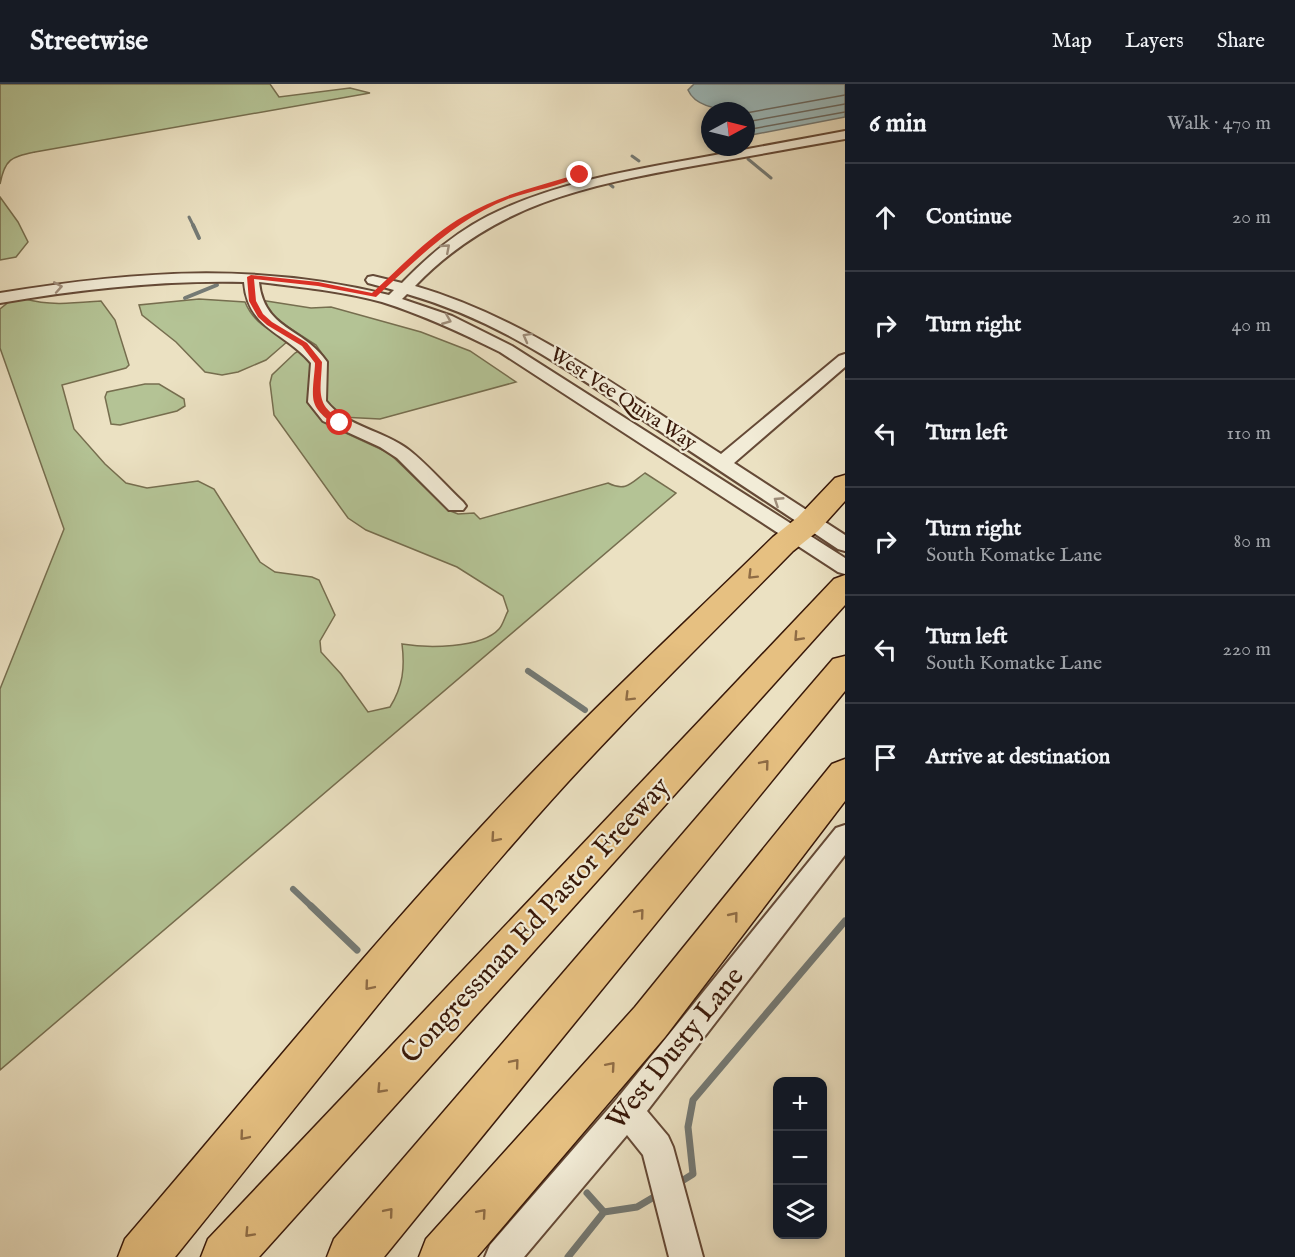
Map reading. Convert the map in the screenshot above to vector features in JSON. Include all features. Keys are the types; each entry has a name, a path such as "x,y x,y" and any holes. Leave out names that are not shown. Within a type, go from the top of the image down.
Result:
{"highway":[{"path":"143,1257 404,943 547,780 775,552 804,529 818,510 845,484"},
{"name":"Congressman Ed Pastor Freeway","path":"226,1257 842,582"},
{"path":"352,1257 845,668"},
{"path":"444,1257 650,1022 845,774"}],"street":[{"path":"755,141 845,126"},
{"path":"0,298 116,279 197,275 251,277 318,284 373,295 394,291 458,238 499,214 534,199 597,181 845,135"},
{"path":"507,198 580,175 701,152"},
{"path":"394,291 407,263 428,245"},
{"path":"0,284 44,275"},
{"path":"358,276 394,291"},
{"path":"251,277 252,301 261,315 270,324 304,344 319,362 317,402 329,417 403,453 456,506"},
{"name":"West Vee Quiva Way","path":"394,291 459,305 541,345 722,463 804,529 842,582"},
{"name":"West Vee Quiva Way","path":"394,291 442,318 487,339 804,529 845,544"},
{"path":"722,463 845,359"},
{"name":"West Dusty Lane","path":"502,1257 627,1111 845,837"},
{"path":"627,1111 657,1147 686,1257"}],"green space":[{"path":"0,84 270,84 279,97 350,88 370,93 27,154 15,157 7,164 0,184"},
{"path":"0,197 18,222 28,242 16,257 0,260"},
{"path":"25,299 53,303 101,301 115,320 129,365 126,368 62,385 74,429 105,464 126,483 147,488 198,481 214,489 260,562 275,572 319,580 335,615 320,641 321,652 341,674 368,712 390,707 398,692 402,677 402,644 453,646 480,640 491,636 499,629 508,611 503,596 457,567 366,530 348,518 274,415 270,383 272,375 295,353 302,349 312,368 312,406 328,425 389,453 448,510 458,514 474,513 480,519 608,483 619,487 624,486 645,473 676,493 0,1070 0,689 64,529 0,348 0,309 10,301"},
{"path":"199,299 245,302 257,320 288,341 266,360 238,372 222,375 205,372 176,342 142,315 139,305"},
{"path":"260,300 311,308 331,307 421,332 470,351 516,382 380,419 341,417 327,403 327,361 316,345 268,314"},
{"path":"145,384 159,384 184,399 185,406 177,411 120,425 111,424 105,397 107,392"}],"water":[{"path":"694,84 845,84 845,117 755,134 755,102 701,103 688,90"}],"waterway":[{"path":"632,156 639,161"},
{"path":"748,159 771,178"},
{"path":"607,182 613,187"},
{"path":"189,217 193,225"},
{"path":"193,225 199,238"},
{"path":"185,298 217,285"},
{"path":"528,671 585,710"},
{"path":"293,889 312,907"},
{"path":"311,906 357,950"},
{"path":"677,1184 693,1174 688,1127 693,1100 845,921"},
{"path":"587,1193 604,1212"},
{"path":"604,1212 637,1207 659,1194"},
{"path":"568,1257 604,1212"}],"route":[{"path":"340,423 329,417 317,402 319,362 304,344 270,324 261,315 252,301 251,277 318,284 373,295 445,231 467,216 496,202 537,187 580,175"}]}
